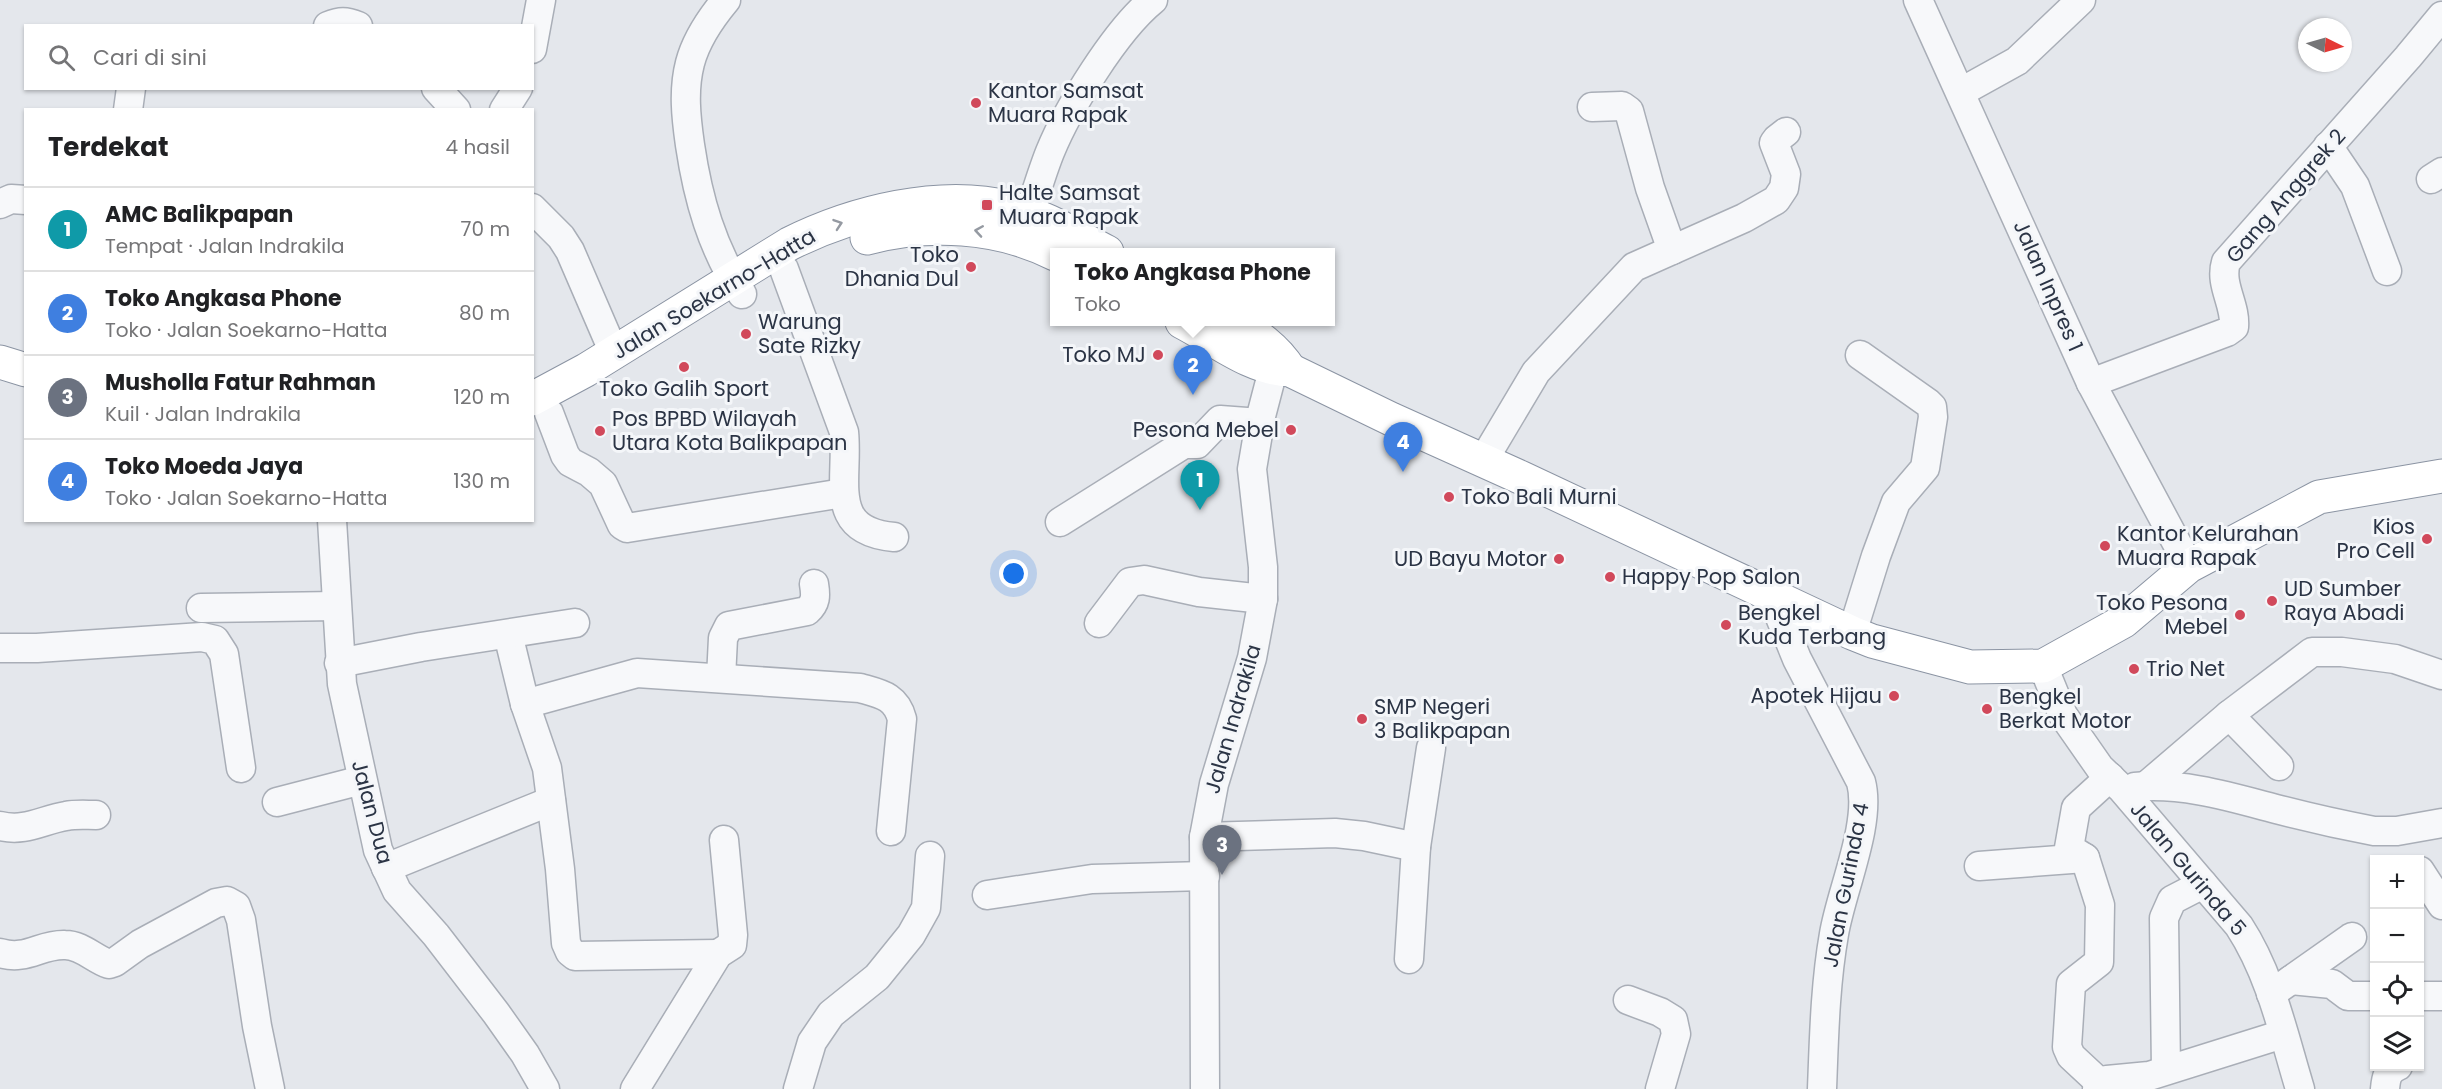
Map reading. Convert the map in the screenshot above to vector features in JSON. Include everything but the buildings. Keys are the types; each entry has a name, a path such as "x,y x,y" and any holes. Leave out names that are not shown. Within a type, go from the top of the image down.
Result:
{"highway":[{"name":"Jalan Soekarno-Hatta","path":"538,410 737,286 812,233 866,214 926,202 950,201 1010,207 1099,248"},
{"name":"Jalan Soekarno-Hatta","path":"591,379 614,353 737,286 842,245 893,231 943,227 988,233 1029,243 1050,252"},
{"path":"1191,326 1249,359 1281,364"},
{"path":"1239,326 1281,364 1361,405 1852,633 1872,641 1970,667 2043,666 2124,621 2189,566 2319,497 2442,476"},
{"path":"0,339 24,346"},
{"path":"0,362 24,369"}],"street":[{"path":"534,38 541,0"},
{"path":"726,0 701,36 690,62 685,113 695,182 705,219 737,286"},
{"name":"Jalan Inpres 1","path":"1918,0 2091,383 2189,566"},
{"path":"1961,93 2017,61 2081,0"},
{"path":"1029,214 1050,152 1085,87 1145,2"},
{"name":"Gang Anggrek 2","path":"2091,383 2235,327 2235,319 2223,278 2226,262 2442,16"},
{"path":"333,24 347,22 352,24"},
{"path":"128,108 131,90"},
{"path":"438,90 454,108"},
{"path":"505,108 517,90"},
{"path":"1592,107 1622,106 1629,111 1650,188 1672,250"},
{"path":"1483,460 1536,372 1634,267 1744,218 1776,200 1784,188 1786,174 1774,144 1776,139 1786,132"},
{"path":"2328,146 2355,186 2387,271"},
{"path":"0,204 11,199 24,200"},
{"path":"534,210 561,237 570,251 614,353"},
{"path":"784,269 844,432 846,450 843,493 846,509 857,525 879,535 894,537"},
{"path":"1852,633 1876,555 1896,502 1925,468 1932,417 1932,407 1928,403 1860,355"},
{"name":"Jalan Indrakila","path":"1205,1089 1204,837 1214,784 1252,658 1263,599 1263,567 1252,469 1260,423 1281,364"},
{"path":"538,410 570,462 589,472 603,484 622,525 627,528 843,493"},
{"path":"1060,522 1184,444 1197,444 1220,420 1260,423"},
{"name":"Jalan Dua","path":"332,522 339,663 378,850 397,891 436,936 502,1021 525,1054 545,1089"},
{"path":"1099,622 1125,587 1135,580 1199,592 1263,599"},
{"path":"721,678 723,638 729,626 807,611 813,605 816,596 814,584"},
{"name":"Jalan Gurinda 4","path":"1771,595 1788,641 1857,775 1864,794 1857,838 1834,932 1829,971 1822,1089"},
{"path":"201,608 336,606"},
{"path":"339,663 575,622"},
{"path":"508,634 525,704 547,768 566,943 570,952 575,956 718,954 729,949 733,941 724,840"},
{"path":"0,648 37,648 202,638 215,640 224,654 241,768"},
{"path":"2283,1035 2149,1076 2115,1078 2099,1086 2071,1056 2067,1047 2072,984 2099,962 2100,905 2085,858 2069,848 2076,808 2126,784 2229,715 2308,655 2318,651 2395,659 2442,675"},
{"name":"Jalan Gurinda 5","path":"2043,666 2063,714 2100,768 2126,784 2203,884 2239,926 2281,987 2283,1035 2300,1089"},
{"path":"525,704 636,674 860,688 885,695 899,706 902,719 891,831"},
{"path":"2229,715 2278,766"},
{"path":"1409,959 1416,847 1431,748"},
{"path":"277,802 362,780"},
{"path":"2126,784 2236,798 2374,831 2397,831 2442,822"},
{"path":"386,868 551,801"},
{"path":"0,826 21,828 65,816 96,815"},
{"path":"2397,831 2409,855"},
{"path":"1204,837 1335,833 1364,836 1416,847"},
{"path":"798,1089 812,1042 831,1014 877,977 911,935 926,908 930,856"},
{"path":"1979,866 2085,858"},
{"path":"987,895 1092,879 1205,876"},
{"path":"2424,877 2442,905"},
{"path":"2166,1070 2164,918 2172,900 2203,884"},
{"path":"0,952 17,956 28,955 51,945 68,944 109,964 140,944 216,903 227,901 236,906 241,920 257,1026 270,1089"},
{"path":"2281,987 2352,937"},
{"path":"635,1089 718,954"},
{"path":"2281,987 2332,984 2348,996 2370,996"},
{"path":"2424,996 2442,996"},
{"path":"1628,1000 1660,1012 1673,1020 1676,1034 1660,1089"},
{"path":"2385,1089 2386,1076 2392,1071"}],"place":[{"name":"Kantor Samsat Muara Rapak","path":"976,103"},
{"name":"Halte Samsat Muara Rapak","path":"987,205"},
{"name":"Toko Dhania Dul","path":"971,267"},
{"name":"Warung Sate Rizky","path":"746,334"},
{"name":"Toko MJ","path":"1158,355"},
{"name":"Toko Galih Sport","path":"684,367"},
{"name":"Toko Angkasa Phone","path":"1193,395"},
{"name":"Pesona Mebel","path":"1291,430"},
{"name":"Pos BPBD Wilayah Utara Kota Balikpapan","path":"600,431"},
{"name":"Toko Moeda Jaya","path":"1403,472"},
{"name":"Toko Bali Murni","path":"1449,497"},
{"name":"AMC Balikpapan","path":"1200,510"},
{"name":"Kios Pro Cell","path":"2427,539"},
{"name":"Kantor Kelurahan Muara Rapak","path":"2105,546"},
{"name":"UD Bayu Motor","path":"1559,559"},
{"name":"Happy Pop Salon","path":"1610,577"},
{"name":"UD Sumber Raya Abadi","path":"2272,601"},
{"name":"Toko Pesona Mebel","path":"2240,615"},
{"name":"Bengkel Kuda Terbang","path":"1726,625"},
{"name":"Trio Net","path":"2134,669"},
{"name":"Apotek Hijau","path":"1894,696"},
{"name":"Bengkel Berkat Motor","path":"1987,709"},
{"name":"SMP Negeri 3 Balikpapan","path":"1362,719"},
{"name":"Musholla Fatur Rahman","path":"1222,875"}]}
